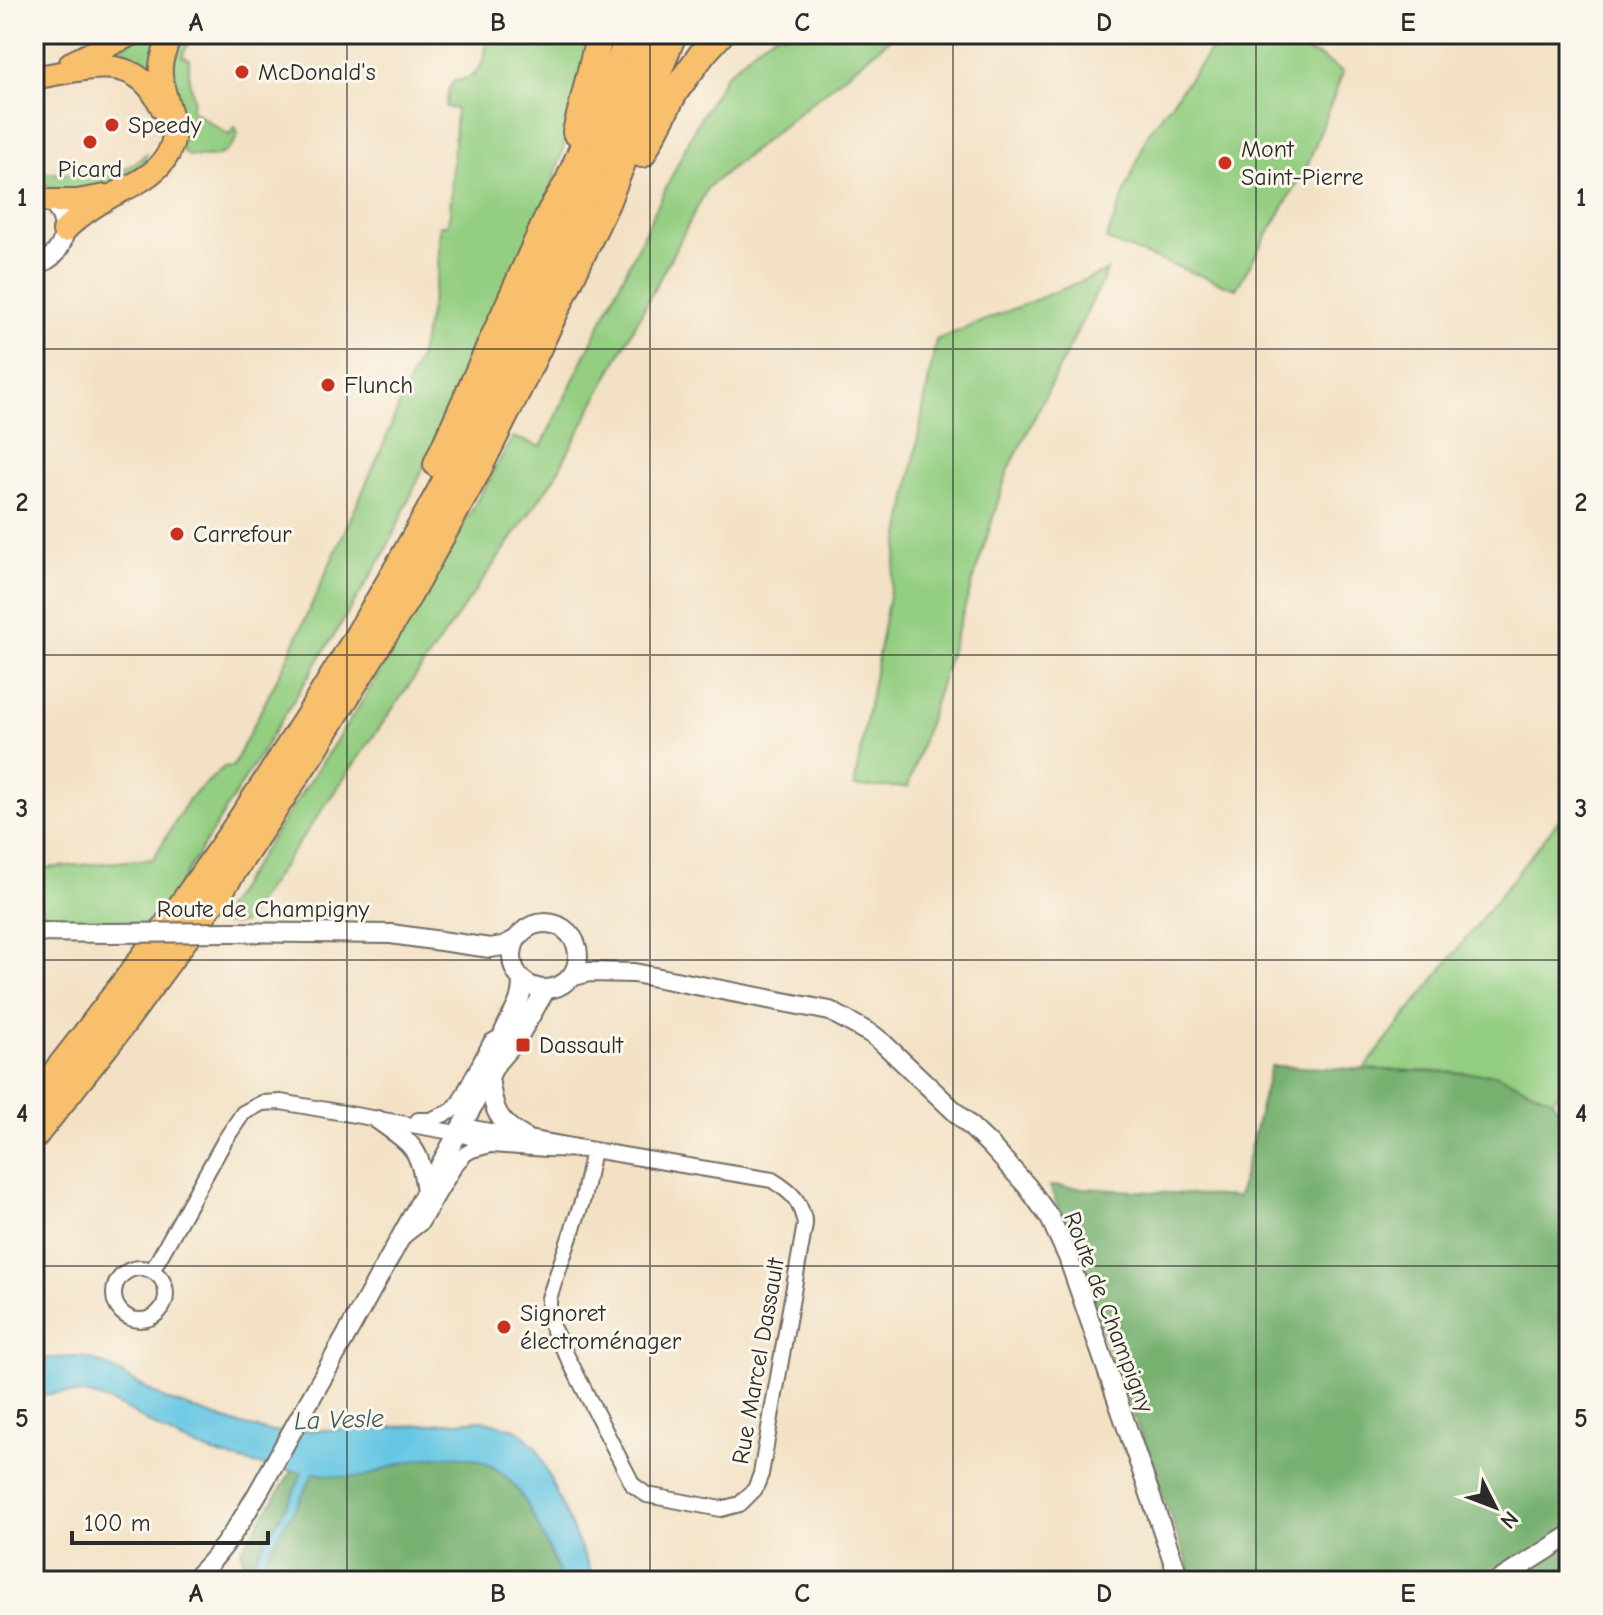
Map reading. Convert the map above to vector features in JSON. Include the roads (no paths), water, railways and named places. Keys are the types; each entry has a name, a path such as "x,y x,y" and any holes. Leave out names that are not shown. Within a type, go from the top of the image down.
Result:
{"highway":[{"path":"551,211 577,131 600,34"},
{"path":"355,641 380,579 434,471 551,211 568,183 631,34"},
{"path":"34,1100 96,1023 200,881 355,641 456,464 509,359 572,225 650,34"},
{"path":"34,1136 186,938 298,773 408,596 475,475 525,375 606,203 673,34"},
{"path":"606,203 630,177 675,91 720,34"}],"main road":[{"path":"37,75 102,34"},
{"path":"37,75 132,34"},
{"path":"64,231 93,207 135,185 166,158 174,136 174,123 161,76 162,61 173,34"},
{"path":"37,75 101,66 129,70 149,86 163,109 169,125 170,146"},
{"path":"42,198 77,201 114,194"}],"street":[{"path":"34,265 57,251 64,231 62,217 42,198"},
{"path":"550,923 565,930 578,950 577,964 571,977 546,989 538,989 522,980 512,959 515,940 534,924 550,923"},
{"name":"Route de Champigny","path":"34,932 391,934 490,948 515,940"},
{"name":"Route de Champigny","path":"490,948 512,959"},
{"name":"Route de Champigny","path":"578,950 589,958 634,973 830,1011 883,1043 990,1145 1027,1186 1050,1218 1068,1257 1180,1581"},
{"name":"Route de Champigny","path":"571,977 589,972 634,973"},
{"path":"522,980 517,1010 503,1035 493,1070 496,1111 510,1129 524,1137"},
{"path":"192,1581 238,1525 493,1070 517,1039 546,989"},
{"path":"378,1120 430,1120 452,1111 491,1042 503,1035"},
{"path":"152,1271 225,1140 243,1113 262,1103 281,1102 457,1133"},
{"path":"378,1120 409,1141 423,1169 426,1191"},
{"name":"Rue Marcel Dassault","path":"457,1133 473,1128 772,1180 789,1191 801,1205 805,1224 761,1474 755,1489 740,1504 721,1509 647,1495 633,1485 549,1321 549,1298 583,1199 593,1150"},
{"name":"Rue Marcel Dassault","path":"457,1133 492,1145 593,1150"},
{"path":"400,1239 421,1223 465,1154 492,1145"},
{"path":"1498,1581 1569,1536"}],"water":[{"name":"La Vesle","path":"77,1357 107,1366 167,1400 237,1424 272,1432 482,1420 518,1430 536,1447 595,1581 563,1581 525,1500 510,1481 492,1466 469,1458 440,1457 398,1464 362,1477 313,1473 268,1553 258,1581 246,1581 251,1566 290,1500 302,1472 256,1464 197,1447 126,1409 89,1395 34,1395 34,1359"}],"place":[{"name":"McDonald's","path":"242,72"},
{"name":"Speedy","path":"112,125"},
{"name":"Picard","path":"90,142"},
{"name":"Mont Saint-Pierre","path":"1225,163"},
{"name":"Flunch","path":"328,385"},
{"name":"Carrefour","path":"177,534"},
{"name":"Dassault","path":"523,1045"},
{"name":"Signoret électroménager","path":"504,1327"}]}
